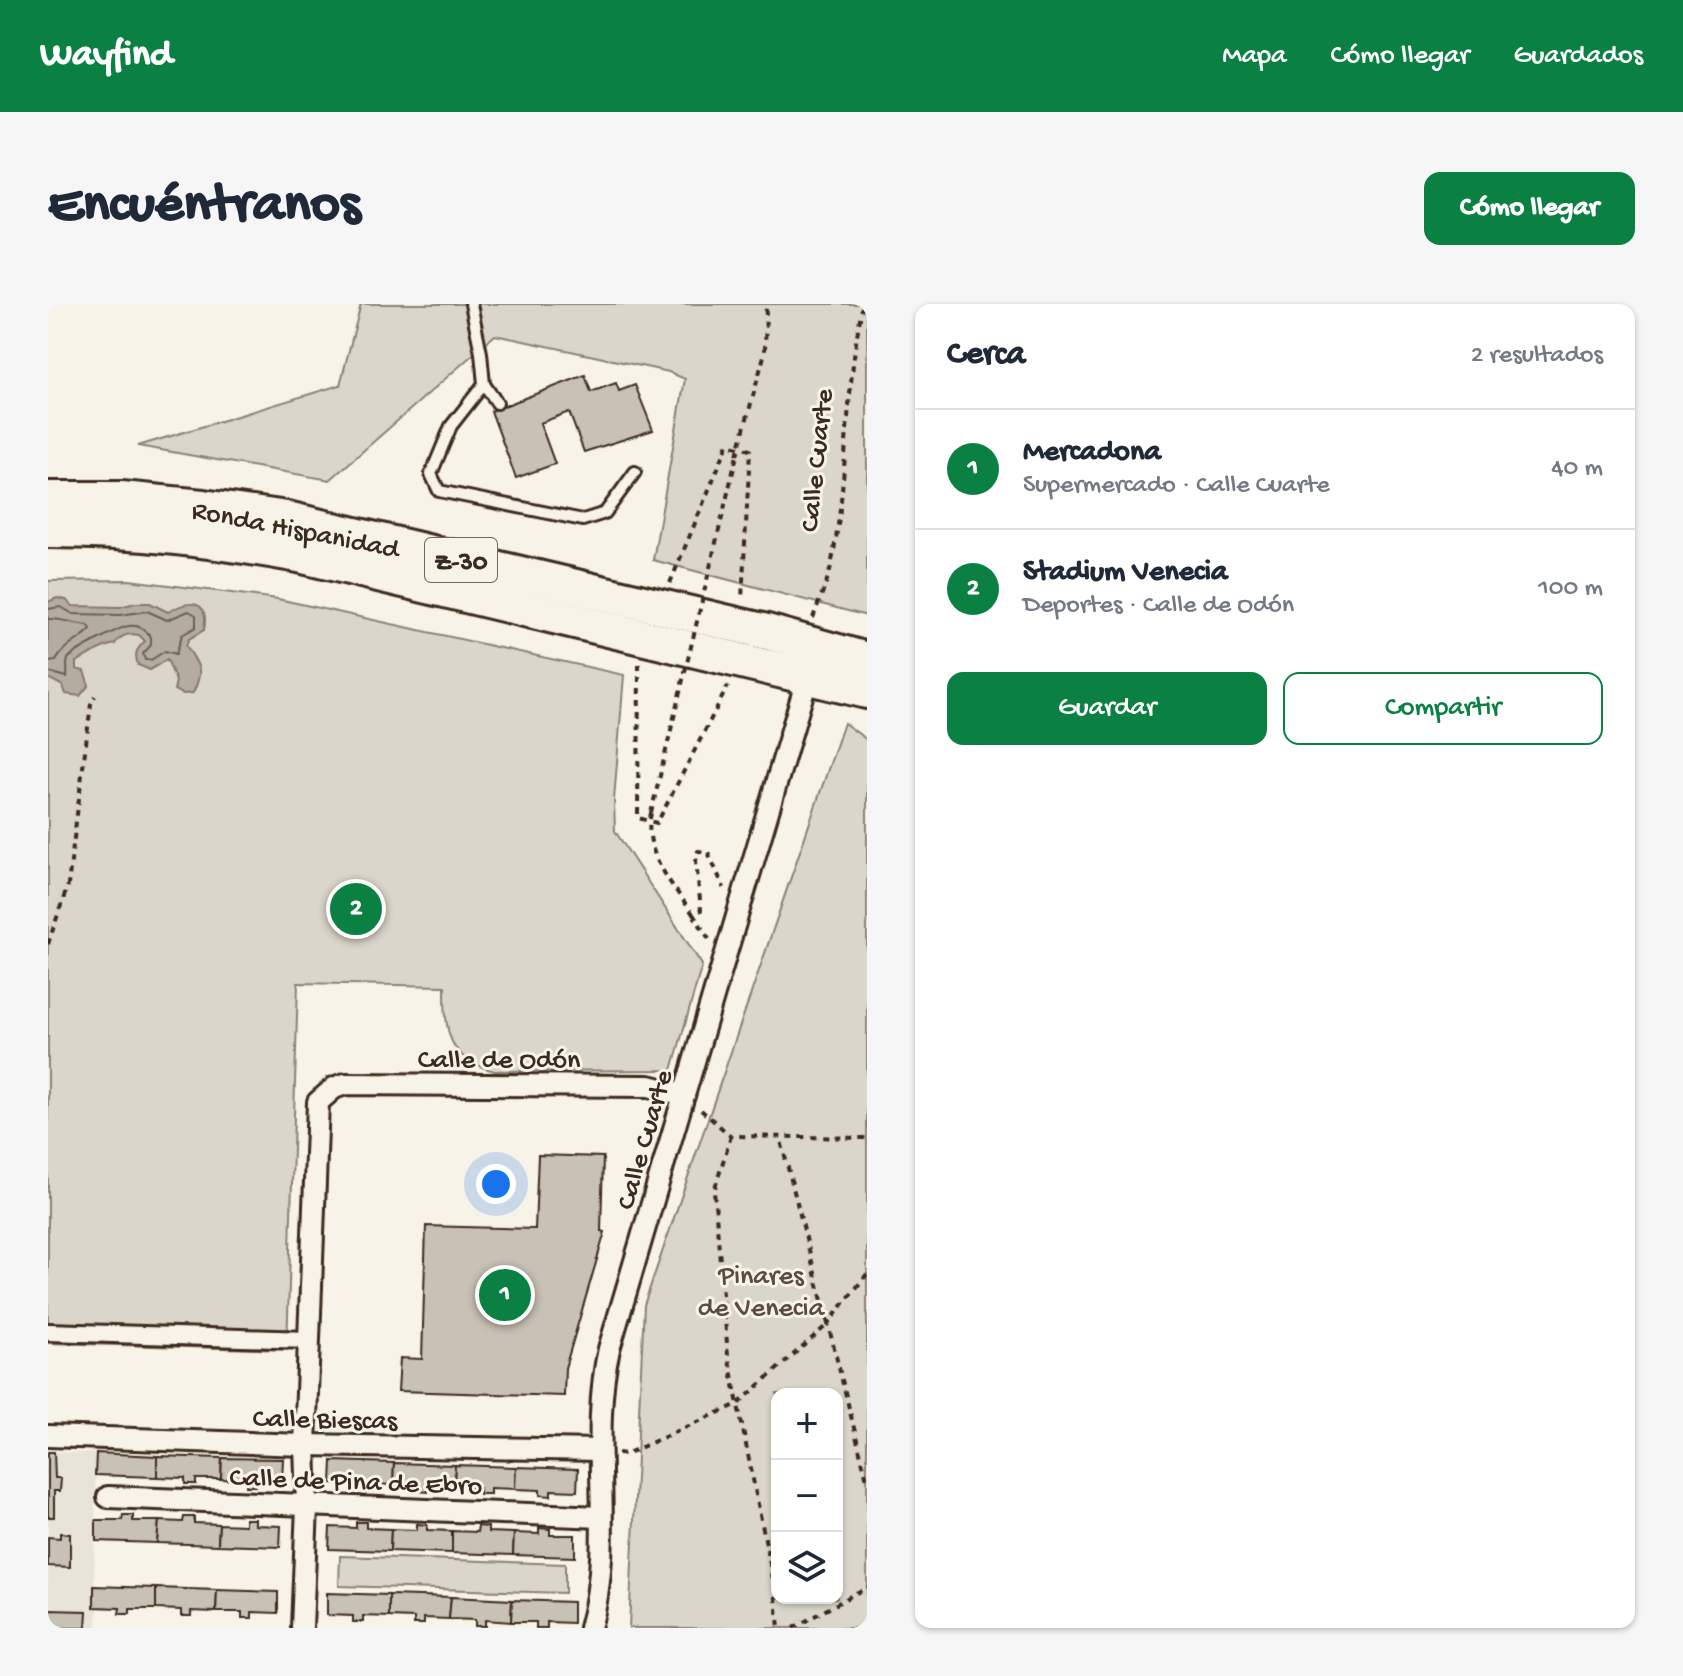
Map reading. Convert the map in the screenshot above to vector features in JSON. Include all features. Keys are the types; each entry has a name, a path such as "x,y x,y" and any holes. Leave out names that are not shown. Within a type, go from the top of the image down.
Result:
{"highway":[{"name":"Ronda Hispanidad","path":"48,499 121,499 287,519 660,607 867,660"},
{"name":"Ronda Hispanidad","path":"48,530 109,530 208,538 808,646 867,691"}],"street":[{"name":"Calle Cuarte","path":"590,1628 600,1580 601,1396 609,1349 737,915 808,646"},
{"name":"Calle de Odón","path":"309,1340 318,1102 334,1088 345,1084 649,1086 684,1095"},
{"path":"48,1332 309,1340 302,1628"},
{"name":"Calle Biescas","path":"48,1436 305,1445 600,1450"},
{"name":"Calle de Pina de Ebro","path":"108,1497 601,1517"}],"lane":[{"path":"471,304 484,384 497,403"},
{"path":"484,384 451,426 431,474 439,491 583,520 605,513 635,472"}],"path":[{"path":"737,915 708,852 703,850 698,851 696,861 701,910 693,914 655,855 649,821 737,455 765,352 766,304"},
{"name":"Calle Cuarte","path":"808,646 831,567 850,380 863,304"},
{"path":"660,607 728,444 750,450 741,603"},
{"path":"639,658 638,818 649,821 657,823 731,681"},
{"path":"48,944 68,885 91,704 95,696"},
{"path":"684,1095 731,1136 867,1138"},
{"path":"731,1136 714,1191 728,1355 775,1589 779,1628"},
{"path":"780,1137 867,1480"},
{"path":"600,1450 626,1454 738,1404 828,1324 867,1274"},
{"path":"793,1628 867,1587"}],"shaded area":[{"path":"48,1452 96,1453 94,1607 98,1608 97,1628 48,1628"}],"green space":[{"path":"361,304 867,304 867,616 653,560 685,379 669,372 495,335 330,480 138,446 340,385"},
{"path":"129,580 278,599 624,675 614,800 615,831 702,965 672,1070 495,1071 467,1059 452,1041 446,1016 445,986 298,983 287,1350 48,1343 48,581"},
{"name":"Pinares de Venecia","path":"844,723 867,740 867,1628 629,1628 644,1305"},
{"path":"340,1556 565,1564 565,1593 339,1586"}],"water":[{"path":"57,598 73,606 120,607 150,603 168,612 183,605 196,604 201,607 204,630 189,639 186,645 199,672 193,693 183,694 174,690 176,681 167,659 150,670 138,665 137,652 145,641 139,635 131,634 76,662 76,669 84,671 89,685 80,696 66,694 63,686 48,678 48,602"}],"building":[{"path":"585,375 591,392 616,383 619,391 635,385 653,430 584,452 569,412 540,423 555,464 516,478 491,411"},
{"path":"538,1155 603,1157 601,1231 605,1232 565,1368 564,1396 398,1391 400,1358 422,1359 426,1226 535,1229"},
{"path":"48,1452 54,1452 55,1478 61,1478 60,1491 54,1491 54,1517 48,1517"},
{"path":"96,1453 157,1456 157,1477 95,1475"},
{"path":"157,1456 222,1458 221,1479 196,1479 196,1484 185,1484 185,1478 157,1477"},
{"path":"222,1458 283,1459 282,1481 257,1480 256,1486 246,1486 246,1480 221,1479"},
{"path":"332,1461 394,1463 393,1485 368,1484 367,1490 357,1489 357,1484 331,1483"},
{"path":"394,1463 455,1465 454,1487 428,1486 428,1492 418,1491 418,1486 393,1485"},
{"path":"455,1465 516,1467 515,1489 490,1488 490,1494 479,1494 479,1488 454,1487"},
{"path":"516,1467 578,1469 577,1491 551,1490 551,1496 540,1495 540,1490 515,1489"},
{"path":"123,1515 133,1515 133,1521 159,1521 157,1543 96,1541 96,1520 122,1520"},
{"path":"184,1517 194,1517 194,1523 219,1524 218,1545 157,1543 159,1521 183,1522"},
{"path":"245,1519 255,1519 255,1525 281,1526 280,1547 218,1545 219,1524 245,1525"},
{"path":"356,1522 366,1522 366,1528 391,1529 390,1551 329,1549 330,1527 356,1528"},
{"path":"417,1524 427,1525 427,1530 452,1531 452,1553 390,1551 391,1529 417,1530"},
{"path":"478,1526 488,1527 488,1532 514,1533 513,1555 452,1553 452,1531 477,1532"},
{"path":"539,1528 550,1529 550,1535 575,1535 575,1557 513,1555 514,1533 539,1534"},
{"path":"60,1533 70,1534 70,1567 48,1566 48,1537 60,1538"},
{"path":"94,1586 156,1588 156,1609 130,1609 130,1614 119,1614 120,1608 94,1607"},
{"path":"156,1588 217,1590 216,1612 191,1611 191,1616 181,1616 181,1610 156,1609"},
{"path":"217,1590 278,1592 278,1613 252,1612 252,1618 242,1618 242,1612 216,1612"},
{"path":"327,1593 389,1595 389,1617 363,1616 363,1622 353,1622 353,1616 327,1615"},
{"path":"389,1595 451,1597 449,1619 424,1618 424,1624 414,1624 414,1618 389,1617"},
{"path":"451,1597 512,1600 511,1622 485,1620 485,1626 475,1626 475,1620 449,1619"},
{"path":"512,1600 573,1602 573,1623 547,1622 547,1628 536,1628 536,1622 511,1622"},
{"path":"48,1610 87,1611 86,1628 48,1628"}],"place":[{"name":"Stadium Venecia","path":"356,909"},
{"name":"Mercadona","path":"505,1295"}]}
